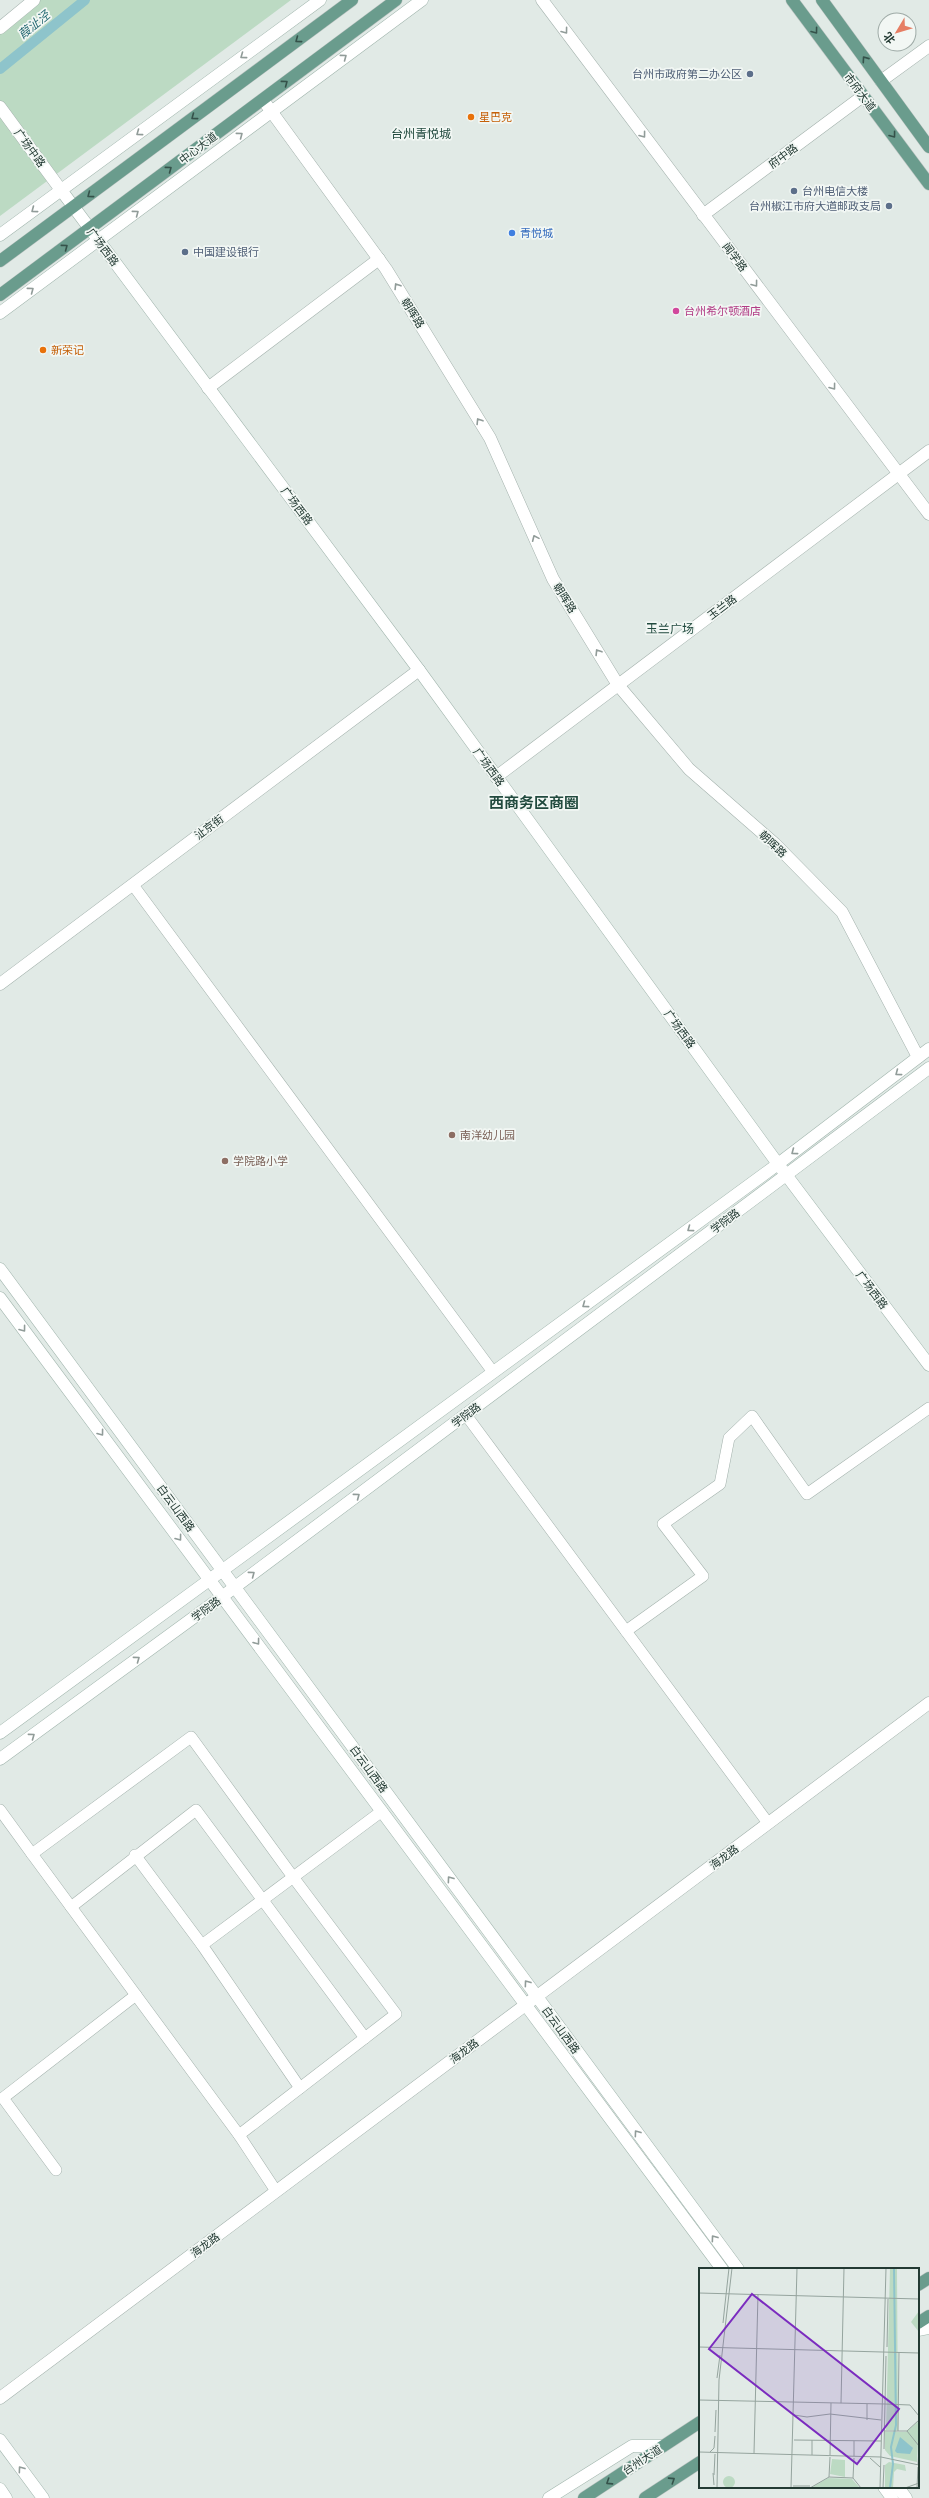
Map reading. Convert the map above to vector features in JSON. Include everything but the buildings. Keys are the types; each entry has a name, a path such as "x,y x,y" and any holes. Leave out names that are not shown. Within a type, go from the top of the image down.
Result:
{"main road":[{"path":"0,28 34,0"},
{"path":"0,235 320,0"},
{"path":"0,261 352,0"},
{"name":"中心大道","path":"0,295 396,0"},
{"path":"0,313 422,0"},
{"name":"闻学路","path":"542,0 703,216 929,514"},
{"name":"市府大道","path":"792,0 929,184"},
{"path":"822,0 929,147"},
{"path":"881,81 929,46"},
{"name":"府中路","path":"703,216 863,96"},
{"name":"朝晖路","path":"263,100 379,260 490,438 553,579 618,685 688,769 775,844 842,912 918,1057"},
{"name":"广场中路","path":"0,107 61,190"},
{"name":"广场西路","path":"61,190 419,670 786,1176 929,1365"},
{"path":"208,388 379,260"},
{"name":"玉兰路","path":"496,777 929,451"},
{"name":"沚京街","path":"0,984 419,670"},
{"name":"学院路","path":"0,1733 778,1164 929,1049"},
{"name":"学院路","path":"0,1759 223,1596 929,1068"},
{"name":"白云山西路","path":"0,1269 737,2268"},
{"name":"白云山西路","path":"0,1298 721,2268"},
{"name":"海龙路","path":"0,2398 929,1703"},
{"path":"919,2284 929,2278"},
{"path":"919,2322 929,2316"},
{"path":"919,2330 929,2328"},
{"name":"台州大道","path":"584,2498 699,2423"},
{"path":"0,2440 42,2498"},
{"path":"549,2498 632,2446 663,2446"},
{"path":"644,2498 699,2463"},
{"path":"885,2488 892,2498"},
{"path":"899,2488 906,2498"},
{"path":"0,2490 6,2498"}],"street":[{"path":"133,885 493,1372"},
{"path":"626,1631 703,1576 663,1524 720,1484 729,1438 752,1416 807,1494 929,1408"},
{"path":"466,1415 768,1823"},
{"path":"32,1854 191,1737 293,1877 396,2014 239,2135"},
{"path":"0,1810 239,2135 276,2191"},
{"path":"71,1907 135,1855 196,1810 365,2038"},
{"path":"202,1945 382,1811"},
{"path":"135,1855 202,1945 300,2088"},
{"path":"56,2170 3,2098 136,1995"}],"green space":[{"path":"34,0 291,0 0,216 0,28"}],"waterway":[{"name":"葭沚泾","path":"0,69 85,0"}],"place":[{"name":"台州市政府第二办公区","path":"750,74"},
{"name":"星巴克","path":"471,117"},
{"name":"台州电信大楼","path":"794,191"},
{"name":"台州椒江市府大道邮政支局","path":"889,206"},
{"name":"青悦城","path":"512,233"},
{"name":"中国建设银行","path":"185,252"},
{"name":"台州希尔顿酒店","path":"676,311"},
{"name":"新荣记","path":"43,350"},
{"name":"南洋幼儿园","path":"452,1135"},
{"name":"学院路小学","path":"225,1161"}],"district":[{"name":"台州青悦城","path":"421,134"},
{"name":"玉兰广场","path":"670,629"},
{"name":"西商务区商圈","path":"534,803"}]}
